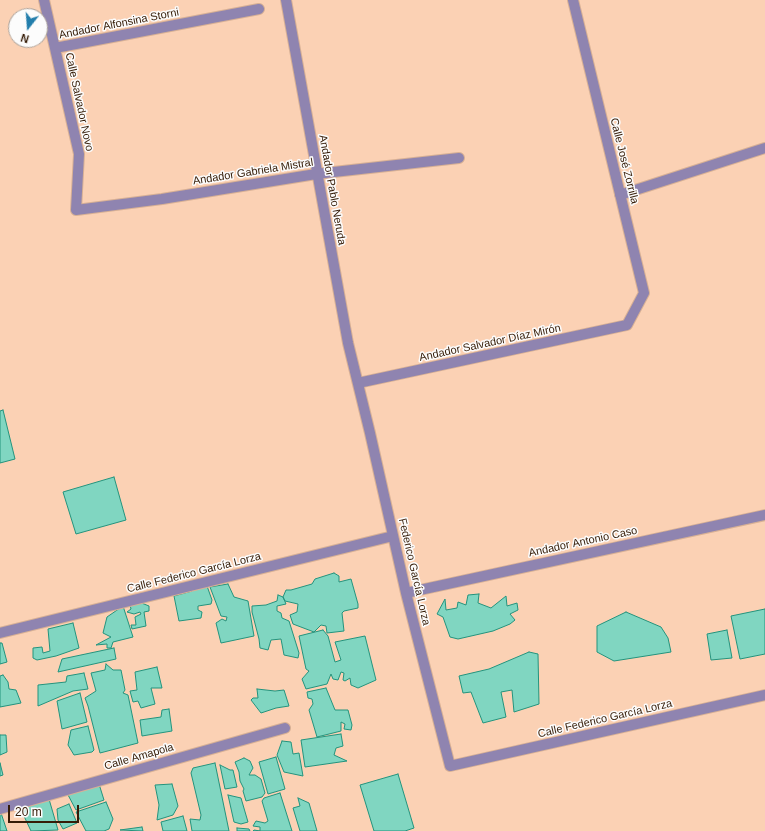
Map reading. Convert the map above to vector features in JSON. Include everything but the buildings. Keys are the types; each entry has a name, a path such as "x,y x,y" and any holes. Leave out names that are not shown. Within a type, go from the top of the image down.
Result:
{"street":[{"name":"Calle Salvador Novo","path":"44,0 79,154 76,210"},
{"name":"Andador Pablo Neruda","path":"286,0 316,174 348,343 358,384"},
{"name":"Calle José Zorrilla","path":"573,0 644,293 627,325"},
{"name":"Andador Alfonsina Storni","path":"55,48 259,9"},
{"path":"620,195 765,148"},
{"name":"Andador Gabriela Mistral","path":"76,210 162,199 316,174 459,158"},
{"name":"Andador Salvador Díaz Mirón","path":"358,384 627,325"},
{"name":"Federico García Lorza","path":"358,384 406,593 450,766"},
{"name":"Andador Antonio Caso","path":"406,593 765,515"},
{"name":"Calle Federico García Lorza","path":"0,633 393,536"},
{"name":"Calle Federico García Lorza","path":"450,766 765,695"},
{"name":"Calle Amapola","path":"0,809 285,728"}]}
